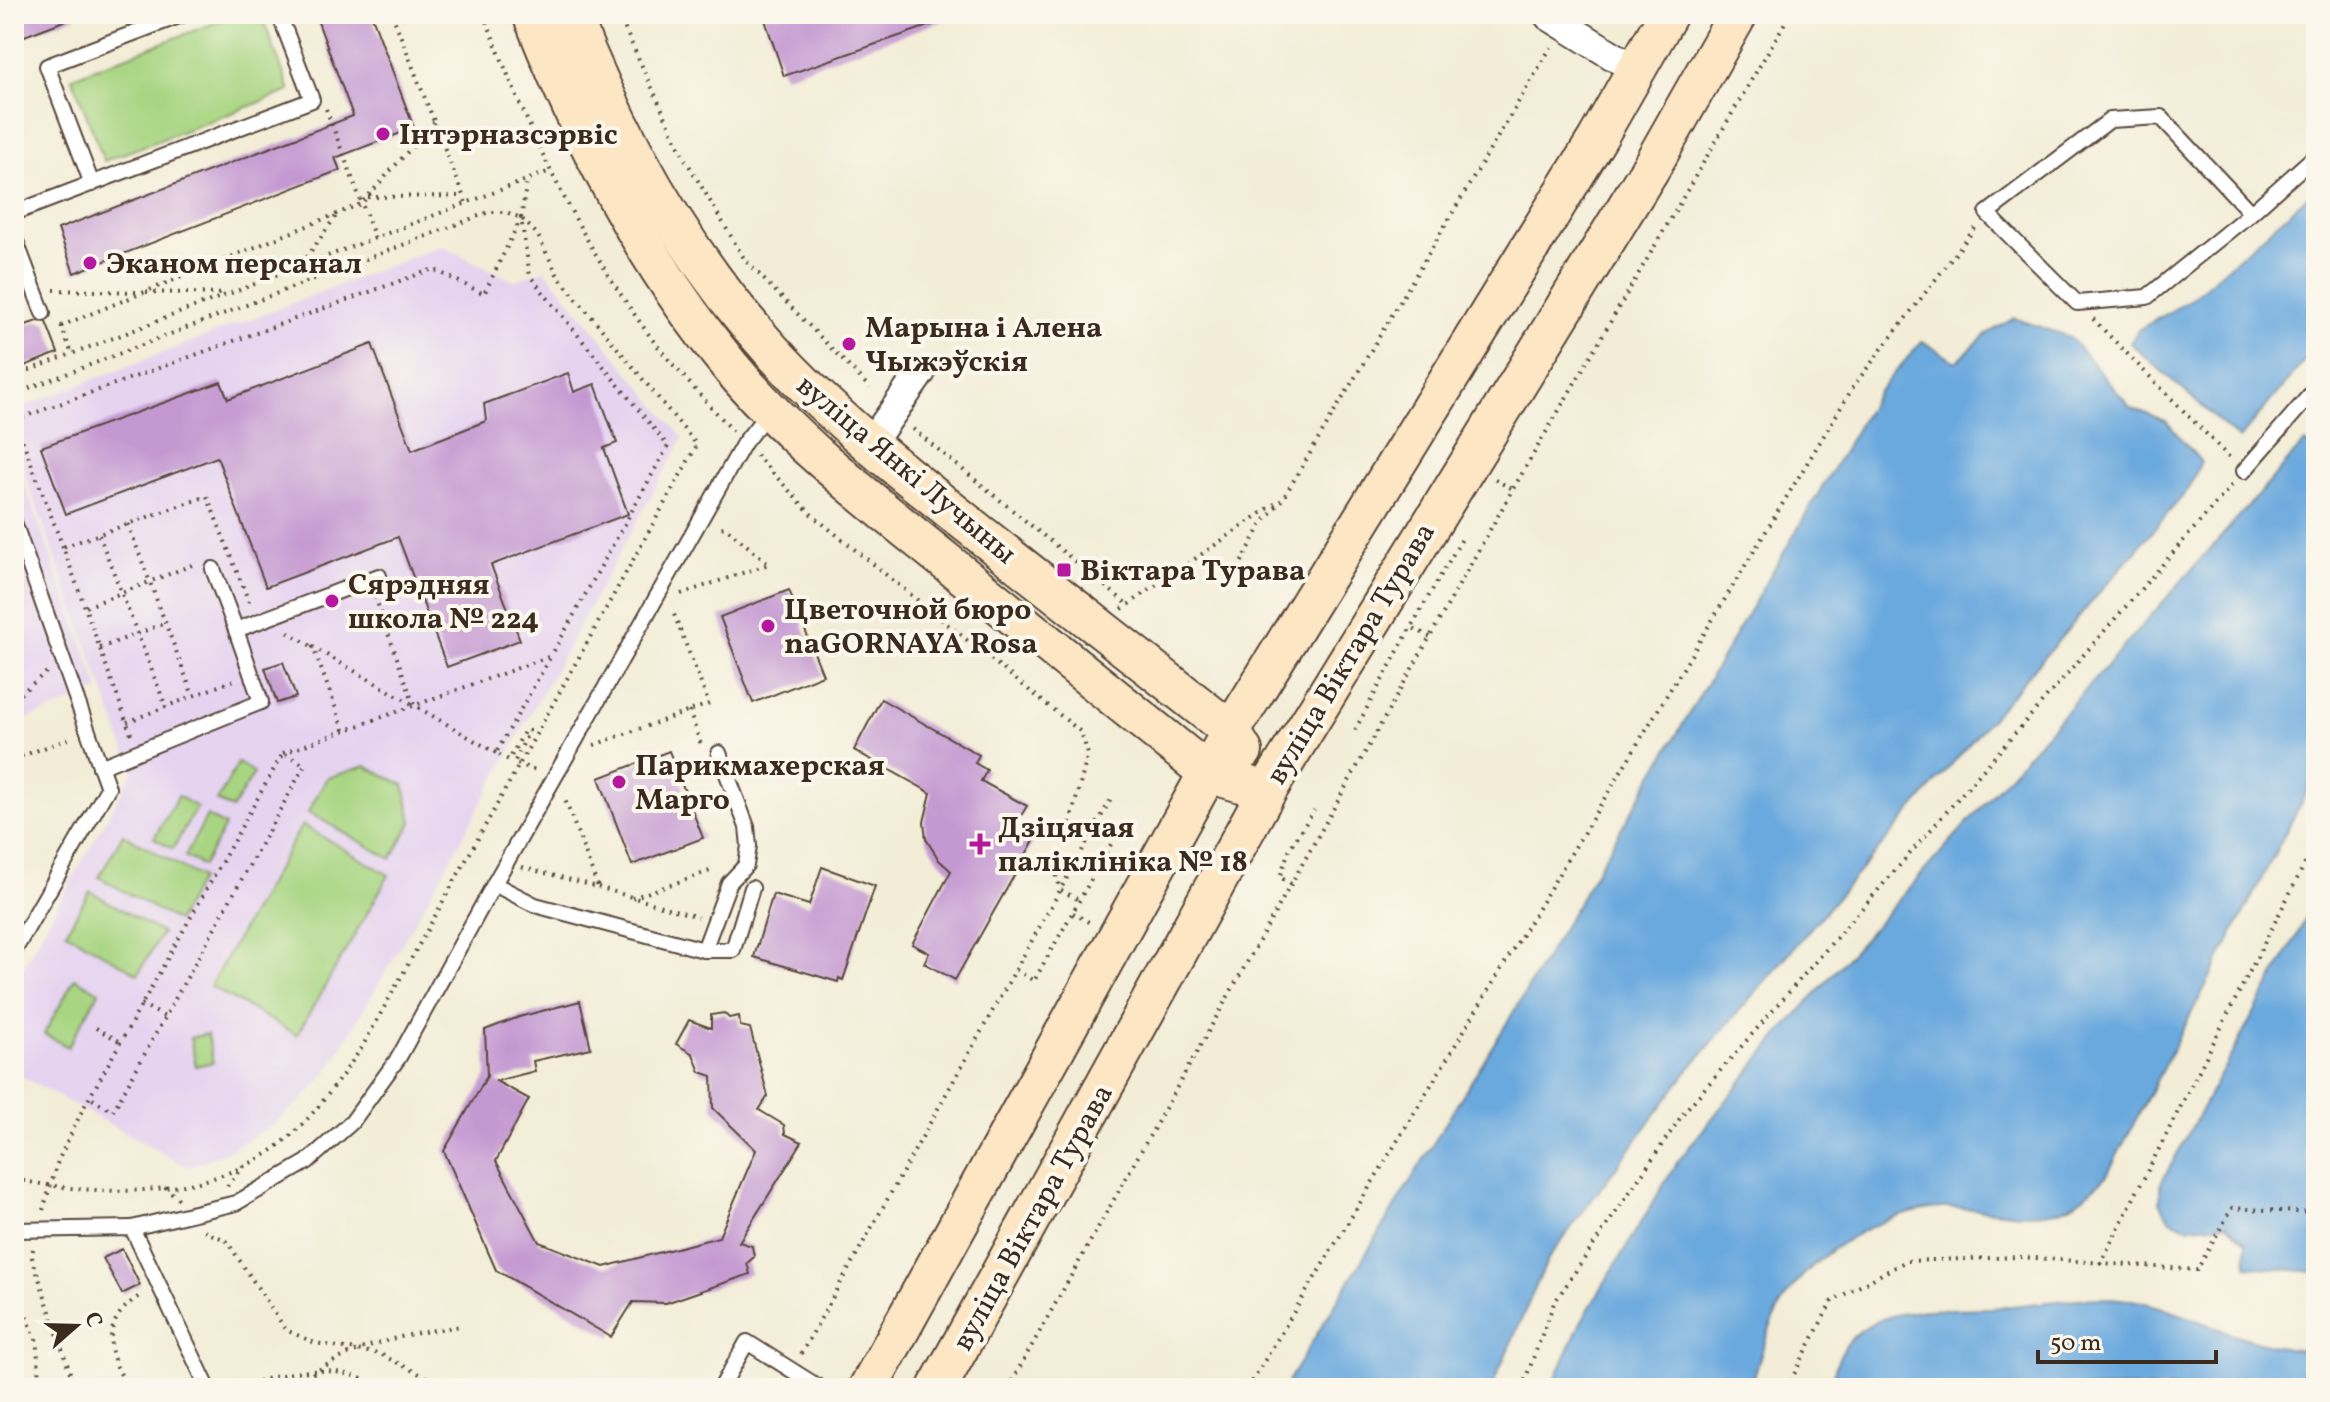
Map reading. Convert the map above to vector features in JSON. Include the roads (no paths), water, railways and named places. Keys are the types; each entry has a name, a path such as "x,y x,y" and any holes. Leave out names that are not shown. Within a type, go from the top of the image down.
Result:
{"main road":[{"name":"вуліца Янкі Лучыны","path":"532,14 593,151 636,231 681,304 770,410 844,480 1208,773 1267,791"},
{"name":"вуліца Янкі Лучыны","path":"571,14 628,139 670,217 713,280 771,351 914,481 1231,731 1267,791"},
{"name":"вуліца Віктара Турава","path":"868,1388 1231,731 1668,14"},
{"name":"вуліца Віктара Турава","path":"937,1388 1267,791 1650,169 1738,14"}],"street":[{"path":"1556,21 1636,70"},
{"path":"871,443 921,372"}],"lane":[{"path":"92,184 47,66 184,14"},
{"path":"14,213 312,100 279,14"},
{"path":"2251,213 2161,117 2110,120 1987,213 2077,303 2147,297 2251,213 2316,155"},
{"path":"14,236 43,313"},
{"path":"2244,471 2316,388"},
{"path":"14,1230 132,1228 192,1216 248,1196 307,1162 352,1122 399,1057 744,443 770,410"},
{"path":"14,522 108,788 14,951"},
{"path":"100,767 261,702 210,562"},
{"path":"236,630 374,578"},
{"path":"704,950 729,883 746,865 749,846 747,827 719,753"},
{"path":"494,884 535,905 704,950 733,950 752,888"},
{"path":"132,1228 208,1388"},
{"path":"721,1388 747,1342 820,1388"}],"water":[{"path":"2316,189 2316,347 2239,439 2130,343 2138,330 2190,300"},
{"path":"2014,318 2070,337 2130,407 2166,421 2201,462 2188,490 1690,1068 1548,1259 1491,1388 1284,1388 1519,1003 1878,392 1922,341 1956,362 1985,335"},
{"path":"2305,442 2316,449 2316,763 2311,784 2107,1175 2079,1200 2054,1211 2023,1214 1941,1208 1920,1211 1879,1224 1841,1244 1807,1271 1785,1297 1767,1335 1751,1388 1551,1388 1581,1322 1678,1161 1778,1036"},
{"path":"2316,900 2316,1272 2247,1266 2246,1243 2226,1224 2188,1227 2170,1220 2160,1203 2160,1185"},
{"path":"2114,1298 2141,1302 2252,1340 2294,1349 2316,1350 2316,1388 1832,1388 1838,1360 1850,1340 1868,1325 1890,1316 1939,1309 2000,1307"}],"place":[{"name":"Інтэрназсэрвіс","path":"383,134"},
{"name":"Эканом персанал","path":"90,263"},
{"name":"Марына і Алена Чыжэўскія","path":"849,344"},
{"name":"Віктара Турава","path":"1064,570"},
{"name":"Сярэдняя школа № 224","path":"332,601"},
{"name":"Цветочной бюро naGORNAYA Rosa","path":"768,626"},
{"name":"Парикмахерская Марго","path":"619,782"},
{"name":"Дзіцячая паліклініка № 18","path":"980,844"}]}
